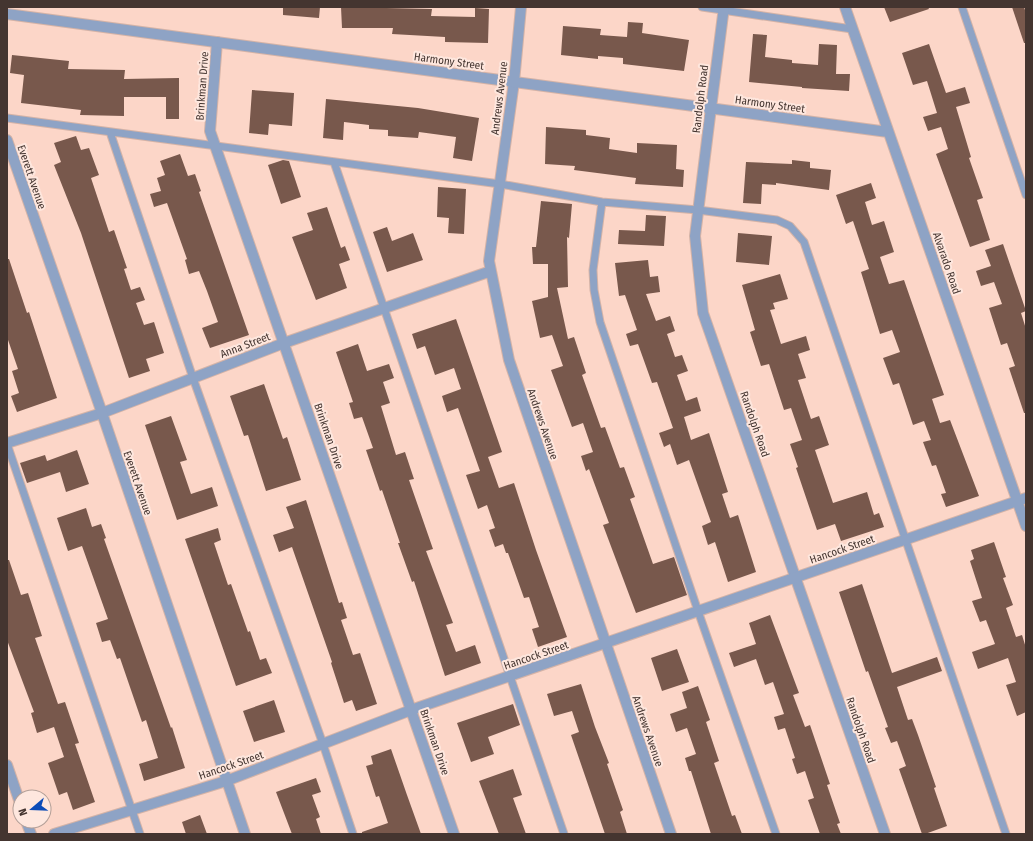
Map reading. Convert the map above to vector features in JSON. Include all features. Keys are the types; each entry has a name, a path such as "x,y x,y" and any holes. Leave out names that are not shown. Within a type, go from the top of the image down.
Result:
{"street":[{"name":"Andrews Avenue","path":"521,7 514,82 489,261 509,360 671,834"},
{"name":"Alvarado Road","path":"845,7 888,132 1022,500 1026,526"},
{"name":"Randolph Road","path":"723,9 695,236 703,313 885,834"},
{"name":"Harmony Street","path":"7,14 888,132"},
{"name":"Brinkman Drive","path":"217,42 210,131 454,834"},
{"name":"Everett Avenue","path":"7,140 102,413 245,834"},
{"name":"Anna Street","path":"7,444 102,413 284,343 491,271"},
{"name":"Hancock Street","path":"54,834 226,781 411,710 1022,500"},
{"path":"7,765 15,789"}],"lane":[{"path":"702,7 852,29"},
{"path":"962,7 1026,195"},
{"path":"7,118 500,184 602,202 698,210 777,220 790,226 804,242 904,540 1006,834"},
{"path":"110,132 193,378 323,744 353,834"},
{"path":"334,162 564,834"},
{"path":"602,202 593,270 594,290 600,322 698,612 776,834"},
{"path":"7,444 140,834"}],"building":[{"path":"283,7 320,7 319,18 283,15"},
{"path":"341,7 432,9 431,16 475,17 475,8 489,9 488,43 445,42 445,37 392,34 393,28 342,28"},
{"path":"884,7 928,7 929,9 890,22"},
{"path":"1012,7 1024,7 1026,13 1026,43 1024,43"},
{"path":"628,22 643,23 642,33 689,40 684,71 623,64 623,58 598,56 598,59 561,55 563,26 601,29 600,35 627,37"},
{"path":"753,34 767,35 765,57 792,60 792,63 818,65 819,44 837,45 836,74 850,74 849,91 802,88 749,82"},
{"path":"929,44 946,93 965,87 970,103 956,107 971,157 969,158 983,198 977,200 990,240 970,247 936,154 948,149 941,127 928,131 923,117 937,113 927,81 913,85 902,53"},
{"path":"12,55 69,61 68,69 125,70 124,79 179,78 179,119 166,119 166,97 124,97 124,116 80,115 81,110 21,103 24,75 10,73"},
{"path":"252,90 294,93 292,126 269,124 268,135 249,133"},
{"path":"326,99 418,108 479,118 472,161 453,158 456,137 419,132 418,138 388,136 388,130 369,129 369,125 344,122 343,140 323,138"},
{"path":"546,127 586,130 586,135 610,138 609,149 637,153 637,143 677,145 676,169 684,170 683,187 635,184 636,178 574,170 575,166 545,164"},
{"path":"76,136 81,150 89,148 99,175 91,178 109,232 114,230 127,268 124,269 131,290 140,287 145,300 136,303 144,325 154,322 164,353 146,359 150,371 129,378 81,233 54,165 61,162 54,143"},
{"path":"180,154 188,176 195,174 201,191 199,192 249,335 210,348 202,328 218,322 207,291 199,271 189,274 185,260 187,259 167,203 154,207 150,194 161,191 157,178 165,175 160,161"},
{"path":"283,160 289,161 301,197 281,204 268,165"},
{"path":"792,160 810,162 810,168 831,170 829,190 776,183 776,185 762,184 761,204 743,203 746,162 792,164"},
{"path":"871,183 876,198 865,202 872,225 884,221 894,252 880,257 889,284 904,280 944,395 932,399 940,423 950,420 979,496 946,507 941,494 946,493 936,465 932,466 923,442 931,440 924,421 913,425 899,383 893,385 883,358 900,352 892,330 880,334 861,272 869,269 853,221 846,224 836,195"},
{"path":"438,187 466,189 464,234 448,233 449,218 437,217"},
{"path":"541,201 572,204 569,238 567,237 568,287 557,288 568,339 574,337 586,373 582,375 601,428 605,427 620,468 624,467 635,497 630,499 653,564 674,557 687,595 636,613 603,525 609,523 589,469 586,471 581,456 593,452 583,423 572,427 551,370 563,366 552,335 540,338 532,301 548,297 548,264 533,264 532,247 536,247"},
{"path":"327,207 341,248 345,246 350,260 339,264 347,288 316,300 292,237 313,230 307,213"},
{"path":"646,215 666,216 664,246 618,244 619,230 645,231"},
{"path":"387,227 392,241 413,233 423,260 387,272 373,232"},
{"path":"738,233 772,236 769,265 736,262"},
{"path":"1003,244 1026,311 1021,313 1026,329 1026,413 1024,413 1009,368 1015,366 1007,343 1001,345 989,308 1002,304 994,282 981,286 976,271 991,266 985,250"},
{"path":"7,259 9,259 27,313 29,312 57,398 17,412 11,396 19,393 12,371 18,369 7,337"},
{"path":"648,260 650,277 658,276 660,292 646,294 656,321 670,316 675,331 667,334 675,357 682,355 688,371 677,375 686,401 697,397 701,411 684,417 691,440 709,433 728,492 722,494 730,518 738,515 756,572 728,582 715,542 708,545 702,526 711,522 689,460 677,465 670,444 664,447 659,433 673,428 657,382 652,383 638,344 630,346 626,334 637,330 625,295 619,296 615,263"},
{"path":"780,274 788,299 773,303 775,309 770,310 781,344 806,336 810,350 798,354 806,378 798,380 811,419 819,416 829,445 815,450 833,503 867,492 874,515 879,513 884,527 841,541 835,524 817,530 796,468 798,467 790,444 802,440 791,408 784,410 769,364 761,366 750,332 755,330 742,285"},
{"path":"456,319 502,452 488,457 499,488 514,483 567,637 538,647 532,629 539,627 529,597 524,598 508,553 506,553 503,544 495,547 489,530 495,528 487,505 478,509 466,475 480,471 458,408 447,412 442,396 461,389 454,368 435,375 425,346 417,349 412,334"},
{"path":"358,344 367,371 389,364 394,378 383,382 390,403 381,406 396,455 405,452 414,479 409,480 433,549 426,551 453,623 446,625 456,652 475,645 481,663 445,676 414,581 412,582 398,543 400,543 382,490 380,491 366,450 373,448 362,417 354,419 349,403 353,402 336,352"},
{"path":"264,384 283,439 287,437 301,480 266,491 248,435 244,436 230,396"},
{"path":"171,416 187,460 180,462 191,494 212,487 218,506 177,520 145,425"},
{"path":"77,450 89,484 66,492 60,472 27,483 20,463 45,455 47,461"},
{"path":"306,500 339,603 342,602 347,618 341,620 353,655 360,653 377,704 356,711 352,700 344,703 331,663 332,662 292,547 279,552 273,535 294,528 286,507"},
{"path":"86,508 92,527 101,524 106,538 104,539 171,728 172,727 185,768 144,781 139,764 158,758 146,720 142,722 120,658 117,659 110,640 102,642 96,623 108,619 82,546 68,551 57,518"},
{"path":"218,528 221,540 214,543 228,585 231,584 248,632 250,631 260,660 266,658 272,673 236,686 185,539"},
{"path":"994,542 1006,577 1003,578 1013,605 1006,608 1016,637 1022,635 1026,648 1026,712 1017,716 1006,685 1016,682 1008,658 978,669 972,652 995,644 986,620 980,622 972,601 982,598 970,561 974,559 971,550"},
{"path":"7,560 9,560 21,595 28,593 42,636 35,638 58,704 65,702 79,743 75,744 95,802 73,810 67,792 59,795 48,763 64,757 54,727 37,733 31,713 34,712 7,640"},
{"path":"862,584 892,673 937,657 942,671 897,687 908,720 912,719 918,735 936,787 934,788 947,826 925,834 922,834 899,769 906,766 897,741 891,743 885,728 888,727 868,671 866,672 839,592"},
{"path":"770,615 799,693 793,695 805,727 810,725 830,784 827,785 840,823 837,824 841,834 820,834 808,800 814,798 805,771 797,774 792,759 795,758 785,728 778,730 774,717 784,714 773,682 765,685 756,659 734,667 729,653 756,644 749,623"},
{"path":"677,649 689,682 662,691 651,658"},
{"path":"581,684 609,763 607,764 623,810 620,812 627,834 605,834 571,735 579,732 572,711 554,716 547,694"},
{"path":"698,686 710,720 706,722 719,761 714,763 732,816 735,815 742,834 711,834 691,771 689,771 685,758 696,754 687,728 676,732 670,714 687,708 682,692"},
{"path":"274,700 285,732 254,742 243,711"},
{"path":"513,704 520,725 488,737 494,754 471,762 457,723"},
{"path":"391,749 421,834 362,834 362,832 388,823 379,796 376,797 366,766 373,764 371,756"},
{"path":"513,769 522,795 513,798 526,834 499,834 479,781"},
{"path":"316,778 321,792 312,795 320,817 316,819 321,834 292,834 276,792"},
{"path":"200,815 207,834 186,834 182,822"}]}
